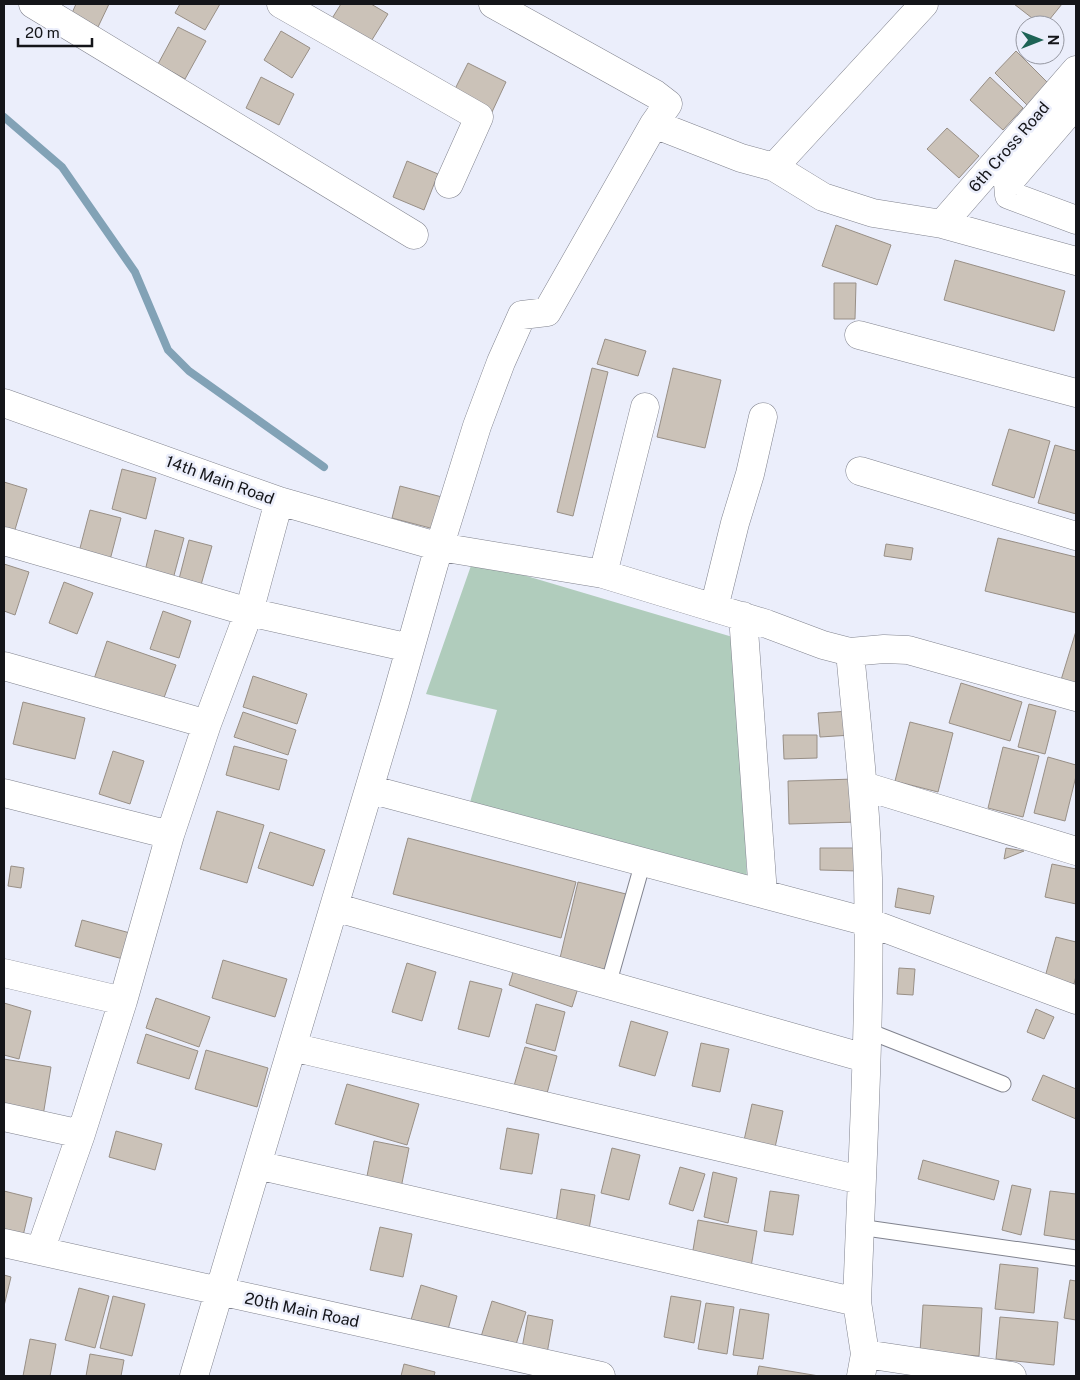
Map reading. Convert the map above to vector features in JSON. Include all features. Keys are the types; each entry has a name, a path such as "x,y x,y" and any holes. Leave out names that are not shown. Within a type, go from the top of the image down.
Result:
{"street":[{"path":"33,4 414,236"},
{"path":"281,4 479,117 449,184"},
{"path":"194,1376 434,564 477,426 500,362 522,315 547,312 654,124 668,104 655,94 493,4"},
{"path":"774,167 924,4"},
{"name":"6th Cross Road","path":"942,224 1076,70"},
{"path":"654,124 741,158 774,167 822,197 872,212 942,224 1064,258 1071,218 1009,195 1008,183 1076,104"},
{"path":"859,335 1076,393"},
{"name":"14th Main Road","path":"4,403 279,501 440,547 603,574 743,616 822,645 850,652 884,649 908,650 1076,697"},
{"path":"603,574 645,408"},
{"path":"714,608 763,418"},
{"path":"860,470 1076,536"},
{"path":"40,1251 82,1134 123,1001 170,835 207,724 249,612 279,501"},
{"path":"4,541 249,612 410,648"},
{"path":"743,616 763,894"},
{"path":"850,652 864,786 868,878 866,1030 857,1302 863,1365 1012,1376"},
{"path":"4,666 207,724"},
{"path":"864,786 1076,851"},
{"path":"369,789 868,922 1076,1000"},
{"path":"4,793 170,835"},
{"path":"334,907 865,1058"},
{"path":"4,974 123,1001"},
{"path":"292,1047 861,1180"},
{"path":"4,1117 82,1134"},
{"path":"257,1165 857,1302"},
{"name":"20th Main Road","path":"4,1243 601,1376"}],"lane":[{"path":"608,985 643,862"},
{"path":"866,1030 1003,1084"},
{"path":"859,1227 1076,1258"}],"green space":[{"path":"473,560 736,638 747,879 468,809 497,710 426,694"}],"building":[{"path":"76,4 109,4 98,27 72,13"},
{"path":"180,4 220,4 205,30 175,13"},
{"path":"341,4 371,4 388,14 370,43 331,20"},
{"path":"1014,4 1062,4 1053,15 1028,15"},
{"path":"178,27 206,41 185,79 158,64"},
{"path":"281,31 310,48 292,78 264,60"},
{"path":"1015,52 1015,65 1030,65 1049,84 1028,106 995,73"},
{"path":"468,63 506,82 492,112 453,93"},
{"path":"261,77 294,94 279,125 246,108"},
{"path":"990,77 1023,108 1003,130 970,100"},
{"path":"947,128 979,156 959,178 927,149"},
{"path":"407,161 438,174 424,210 393,197"},
{"path":"836,225 891,245 877,285 822,266"},
{"path":"955,260 1065,291 1054,331 944,300"},
{"path":"834,283 856,283 855,319 834,319"},
{"path":"605,339 646,351 638,376 597,364"},
{"path":"592,368 608,372 573,516 557,512"},
{"path":"673,368 721,380 705,448 657,437"},
{"path":"1009,429 1050,441 1034,498 992,485"},
{"path":"1055,445 1076,451 1076,514 1038,503"},
{"path":"122,469 156,478 146,519 112,509"},
{"path":"4,482 27,489 14,533 4,530"},
{"path":"400,486 442,497 434,529 392,518"},
{"path":"90,510 121,518 110,560 79,552"},
{"path":"155,530 184,538 173,579 145,571"},
{"path":"998,538 1076,557 1076,613 985,591"},
{"path":"189,540 212,546 201,585 179,579"},
{"path":"886,544 913,548 911,560 884,556"},
{"path":"4,564 29,572 15,615 4,611"},
{"path":"64,582 93,593 77,634 49,623"},
{"path":"163,611 191,621 179,658 150,649"},
{"path":"1076,631 1076,685 1061,680"},
{"path":"107,641 176,665 161,706 93,682"},
{"path":"253,676 307,694 297,724 243,707"},
{"path":"961,683 1022,702 1010,741 949,723"},
{"path":"23,702 85,718 75,759 13,744"},
{"path":"1029,704 1056,711 1045,754 1018,747"},
{"path":"851,711 852,735 820,737 818,713"},
{"path":"243,712 296,730 288,755 234,737"},
{"path":"910,722 953,733 938,792 895,781"},
{"path":"783,735 817,735 817,758 784,759"},
{"path":"234,746 287,760 279,790 226,775"},
{"path":"1003,747 1039,756 1023,817 988,808"},
{"path":"113,751 144,761 130,804 99,794"},
{"path":"1048,757 1076,765 1076,776 1065,821 1034,813"},
{"path":"855,779 857,822 789,824 788,781"},
{"path":"217,811 264,825 247,883 200,869"},
{"path":"270,832 325,850 313,886 258,868"},
{"path":"408,838 576,882 561,938 393,894"},
{"path":"820,848 858,848 858,871 820,870"},
{"path":"1006,848 1024,851 1004,859"},
{"path":"1052,864 1076,869 1076,904 1045,897"},
{"path":"11,866 24,868 21,888 8,886"},
{"path":"578,882 626,894 608,970 560,958"},
{"path":"898,888 934,896 930,914 895,907"},
{"path":"82,920 130,933 123,959 75,946"},
{"path":"1056,937 1076,942 1076,976 1074,984 1045,977"},
{"path":"223,960 287,979 275,1017 212,998"},
{"path":"407,963 436,972 422,1021 392,1012"},
{"path":"515,966 578,988 572,1007 509,985"},
{"path":"899,968 915,969 913,995 897,994"},
{"path":"470,981 502,989 489,1037 458,1029"},
{"path":"156,998 210,1017 199,1047 146,1028"},
{"path":"4,1003 31,1011 19,1059 4,1055"},
{"path":"536,1004 565,1012 555,1051 526,1043"},
{"path":"1036,1009 1054,1017 1044,1039 1027,1032"},
{"path":"631,1021 668,1032 655,1076 619,1066"},
{"path":"146,1034 198,1051 189,1079 137,1063"},
{"path":"701,1043 729,1049 720,1092 692,1086"},
{"path":"525,1047 557,1056 545,1101 512,1093"},
{"path":"206,1050 268,1068 257,1107 195,1089"},
{"path":"4,1059 51,1067 43,1116 4,1109"},
{"path":"1043,1075 1076,1089 1076,1119 1032,1100"},
{"path":"347,1084 419,1104 407,1145 335,1124"},
{"path":"752,1104 783,1111 774,1152 743,1145"},
{"path":"507,1128 539,1134 532,1174 500,1169"},
{"path":"116,1131 162,1144 155,1170 109,1157"},
{"path":"374,1141 409,1148 400,1193 365,1186"},
{"path":"612,1148 640,1155 629,1200 601,1193"},
{"path":"923,1160 999,1181 994,1200 918,1179"},
{"path":"680,1167 705,1174 693,1211 669,1204"},
{"path":"713,1172 737,1178 728,1223 704,1217"},
{"path":"1012,1185 1031,1189 1021,1235 1002,1230"},
{"path":"561,1189 595,1195 588,1235 555,1229"},
{"path":"4,1191 32,1198 22,1240 4,1235"},
{"path":"770,1191 799,1195 793,1235 764,1231"},
{"path":"1050,1191 1076,1194 1076,1240 1044,1235"},
{"path":"698,1220 757,1231 750,1273 691,1262"},
{"path":"380,1227 412,1234 403,1277 370,1270"},
{"path":"1000,1264 1038,1268 1034,1313 995,1309"},
{"path":"4,1275 11,1277 4,1306"},
{"path":"1070,1280 1076,1281 1076,1320 1064,1318"},
{"path":"421,1285 457,1296 446,1337 409,1327"},
{"path":"79,1288 109,1296 95,1348 65,1340"},
{"path":"113,1296 145,1304 132,1356 100,1348"},
{"path":"671,1296 701,1301 694,1343 664,1337"},
{"path":"492,1301 526,1312 514,1351 480,1340"},
{"path":"706,1303 734,1307 727,1354 698,1349"},
{"path":"923,1305 982,1308 979,1356 920,1352"},
{"path":"740,1309 769,1314 763,1359 733,1355"},
{"path":"528,1315 553,1320 546,1359 521,1354"},
{"path":"1000,1317 1058,1322 1054,1365 996,1359"},
{"path":"30,1339 56,1344 50,1376 23,1376"},
{"path":"90,1354 124,1360 121,1376 86,1376"},
{"path":"404,1364 435,1372 434,1376 401,1376"},
{"path":"759,1366 819,1376 757,1376"}],"waterway":[{"path":"4,117 62,167 135,272 168,350 189,371 324,467"}]}
